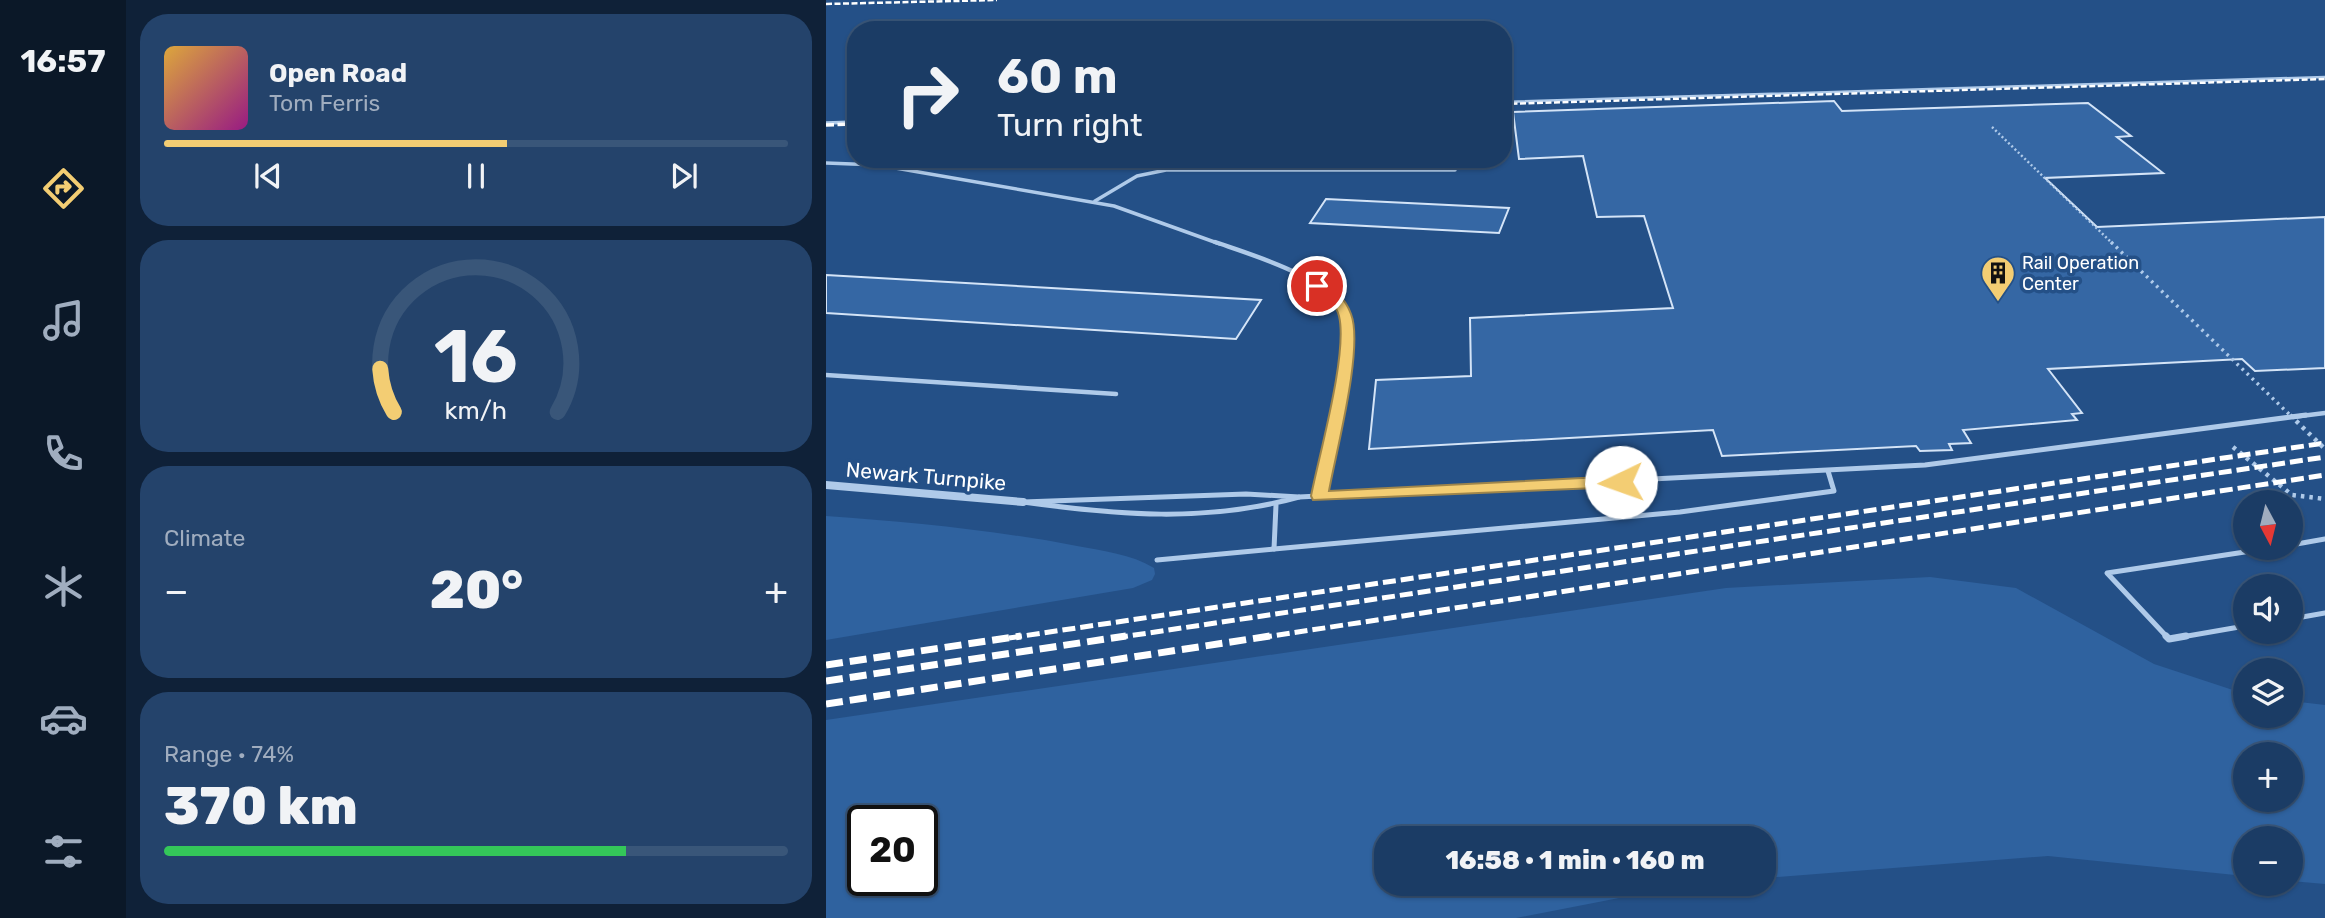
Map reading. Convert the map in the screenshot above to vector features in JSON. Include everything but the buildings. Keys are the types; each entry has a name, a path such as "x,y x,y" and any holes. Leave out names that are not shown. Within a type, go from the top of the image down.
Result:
{"street":[{"name":"Newark Turnpike","path":"826,485 1023,502"}],"lane":[{"path":"1512,102 2325,77"},
{"path":"826,123 847,122"},
{"path":"826,163 847,164"},
{"path":"896,168 1114,206 1282,266 1334,296 1345,315 1347,351 1319,496"},
{"path":"1094,202 1137,176 1166,170 1455,170"},
{"path":"826,375 1116,394"},
{"path":"1023,502 1246,494 1299,497 1978,461 2325,413"},
{"path":"1157,560 1679,512 1833,491 1828,471"},
{"path":"1023,502 1128,516 1176,518 1249,512 1299,497"},
{"path":"1274,549 1276,505"},
{"path":"2303,543 2325,539"},
{"path":"2233,554 2107,573 2169,639 2233,628"},
{"path":"2303,617 2325,613"}],"path":[{"path":"1993,127 2325,449"},
{"path":"2234,447 2292,495 2325,499"}],"shaded area":[{"path":"826,516 952,527 1046,540 1126,556 1154,568 1155,574 1152,580 1133,588 826,640"},
{"path":"1930,577 2016,588 2154,664 2233,690 2233,728 2303,728 2303,702 2325,705 2325,884 2303,882 2303,826 2233,826 2233,875 2048,856 1776,877 1776,826 1374,826 1374,896 1629,896 1516,918 826,918 826,720 1726,588"}],"railway":[{"path":"826,4 997,0"},
{"path":"1512,104 2325,79"},
{"path":"826,125 847,124"},
{"path":"1009,638 2325,443"},
{"path":"1115,638 2325,457"},
{"path":"1259,638 2325,475"},
{"path":"826,665 1021,636"},
{"path":"826,681 1126,636"},
{"path":"826,704 1270,636"}],"place":[{"name":"Rail Operation Center","path":"1998,303"}],"route":[{"path":"1317,286 1334,296 1345,315 1347,351 1319,496 1621,482"}]}
